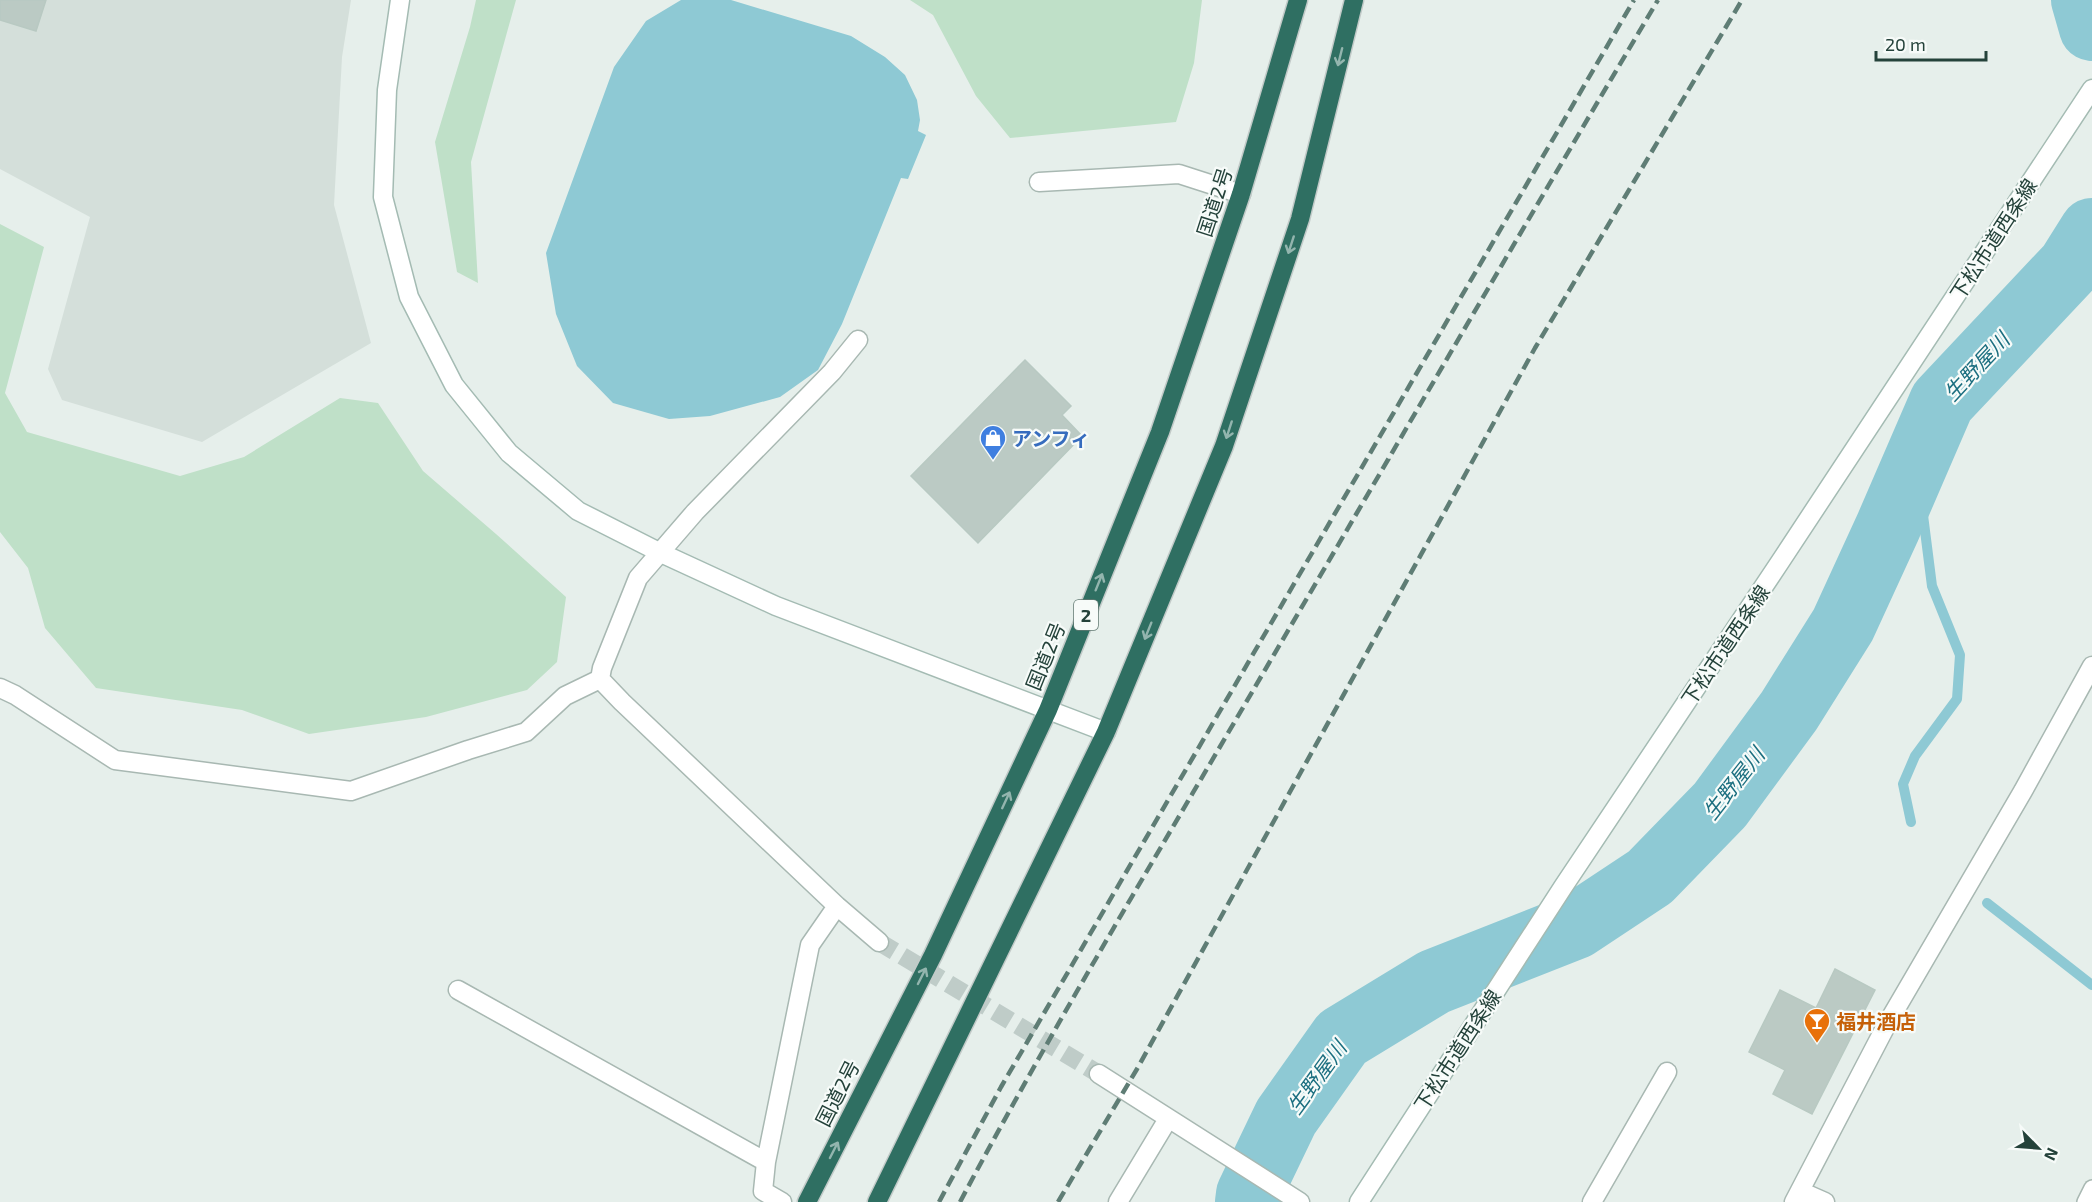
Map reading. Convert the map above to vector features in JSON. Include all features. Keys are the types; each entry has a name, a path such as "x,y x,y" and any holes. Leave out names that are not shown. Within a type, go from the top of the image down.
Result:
{"highway":[{"name":"国道2号","path":"807,1202 933,955 1048,710 1160,432 1241,194 1298,0"},
{"path":"877,1202 1106,732 1224,446 1300,219 1354,0"}],"street":[{"path":"400,0 387,90 383,197 409,297 454,385 509,453 578,511 661,553 776,606 1106,732"},
{"name":"下松市道西条線","path":"1359,1202 1484,1006 1787,552 2087,96"},
{"path":"1039,182 1179,174 1241,194"},
{"path":"600,679 602,668 638,578 694,512 832,372 858,340"},
{"path":"1825,1202 1797,1196 1887,1024 2023,791 2092,666"},
{"path":"0,688 15,695 115,760 351,791 526,732 565,696 600,679"},
{"path":"600,679 837,906 879,942"},
{"path":"783,1202 763,1191 766,1162 810,945 837,906"},
{"path":"458,990 766,1162"},
{"path":"1592,1202 1667,1072"},
{"path":"1099,1074 1300,1202"},
{"path":"1118,1202 1168,1119"}],"lane":[{"path":"2085,1202 2092,1188"}],"shaded area":[{"path":"0,0 351,0 342,57 334,205 371,343 202,442 62,400 48,369 90,217 0,169"}],"green space":[{"path":"476,0 516,0 471,162 478,283 457,272 435,142"},
{"path":"910,0 1202,0 1194,63 1176,122 1010,138 976,96 933,15"},
{"path":"0,224 44,247 5,393 27,432 180,476 244,457 340,398 378,403 423,471 566,597 557,662 527,690 426,717 309,734 242,710 96,688 45,628 28,568 0,532"}],"water":[{"path":"681,0 731,0 851,36 885,57 905,75 917,100 920,120 918,131 926,135 908,179 901,178 842,324 818,370 780,397 710,416 669,419 613,403 577,366 556,314 546,253 614,67 646,21"}],"building":[{"path":"0,0 46,0 36,31 0,20"},
{"path":"1025,360 1071,406 1062,415 1082,436 978,543 911,476"},
{"path":"1835,969 1875,990 1812,1114 1773,1094 1785,1070 1749,1052 1780,990 1816,1008"}],"waterway":[{"name":"生野屋川","path":"2084,0 2092,28"},
{"name":"生野屋川","path":"1248,1202 1249,1194 1286,1117 1342,1038 1434,982 1576,926 1650,877 1720,805 1789,711 1843,625 1942,402 2070,266 2092,231"},
{"path":"1911,822 1903,784 1915,756 1957,699 1960,655 1932,586 1916,460"},
{"path":"1987,903 2092,985"}],"tunnel":[{"path":"879,942 1099,1074"}],"railway":[{"path":"939,1202 1001,1087 1634,0"},
{"path":"960,1202 1108,937 1658,0"},
{"path":"1058,1202 1137,1069 1535,348 1742,0"}],"place":[{"name":"アンフィ","path":"993,461"},
{"name":"福井酒店","path":"1817,1044"}]}
